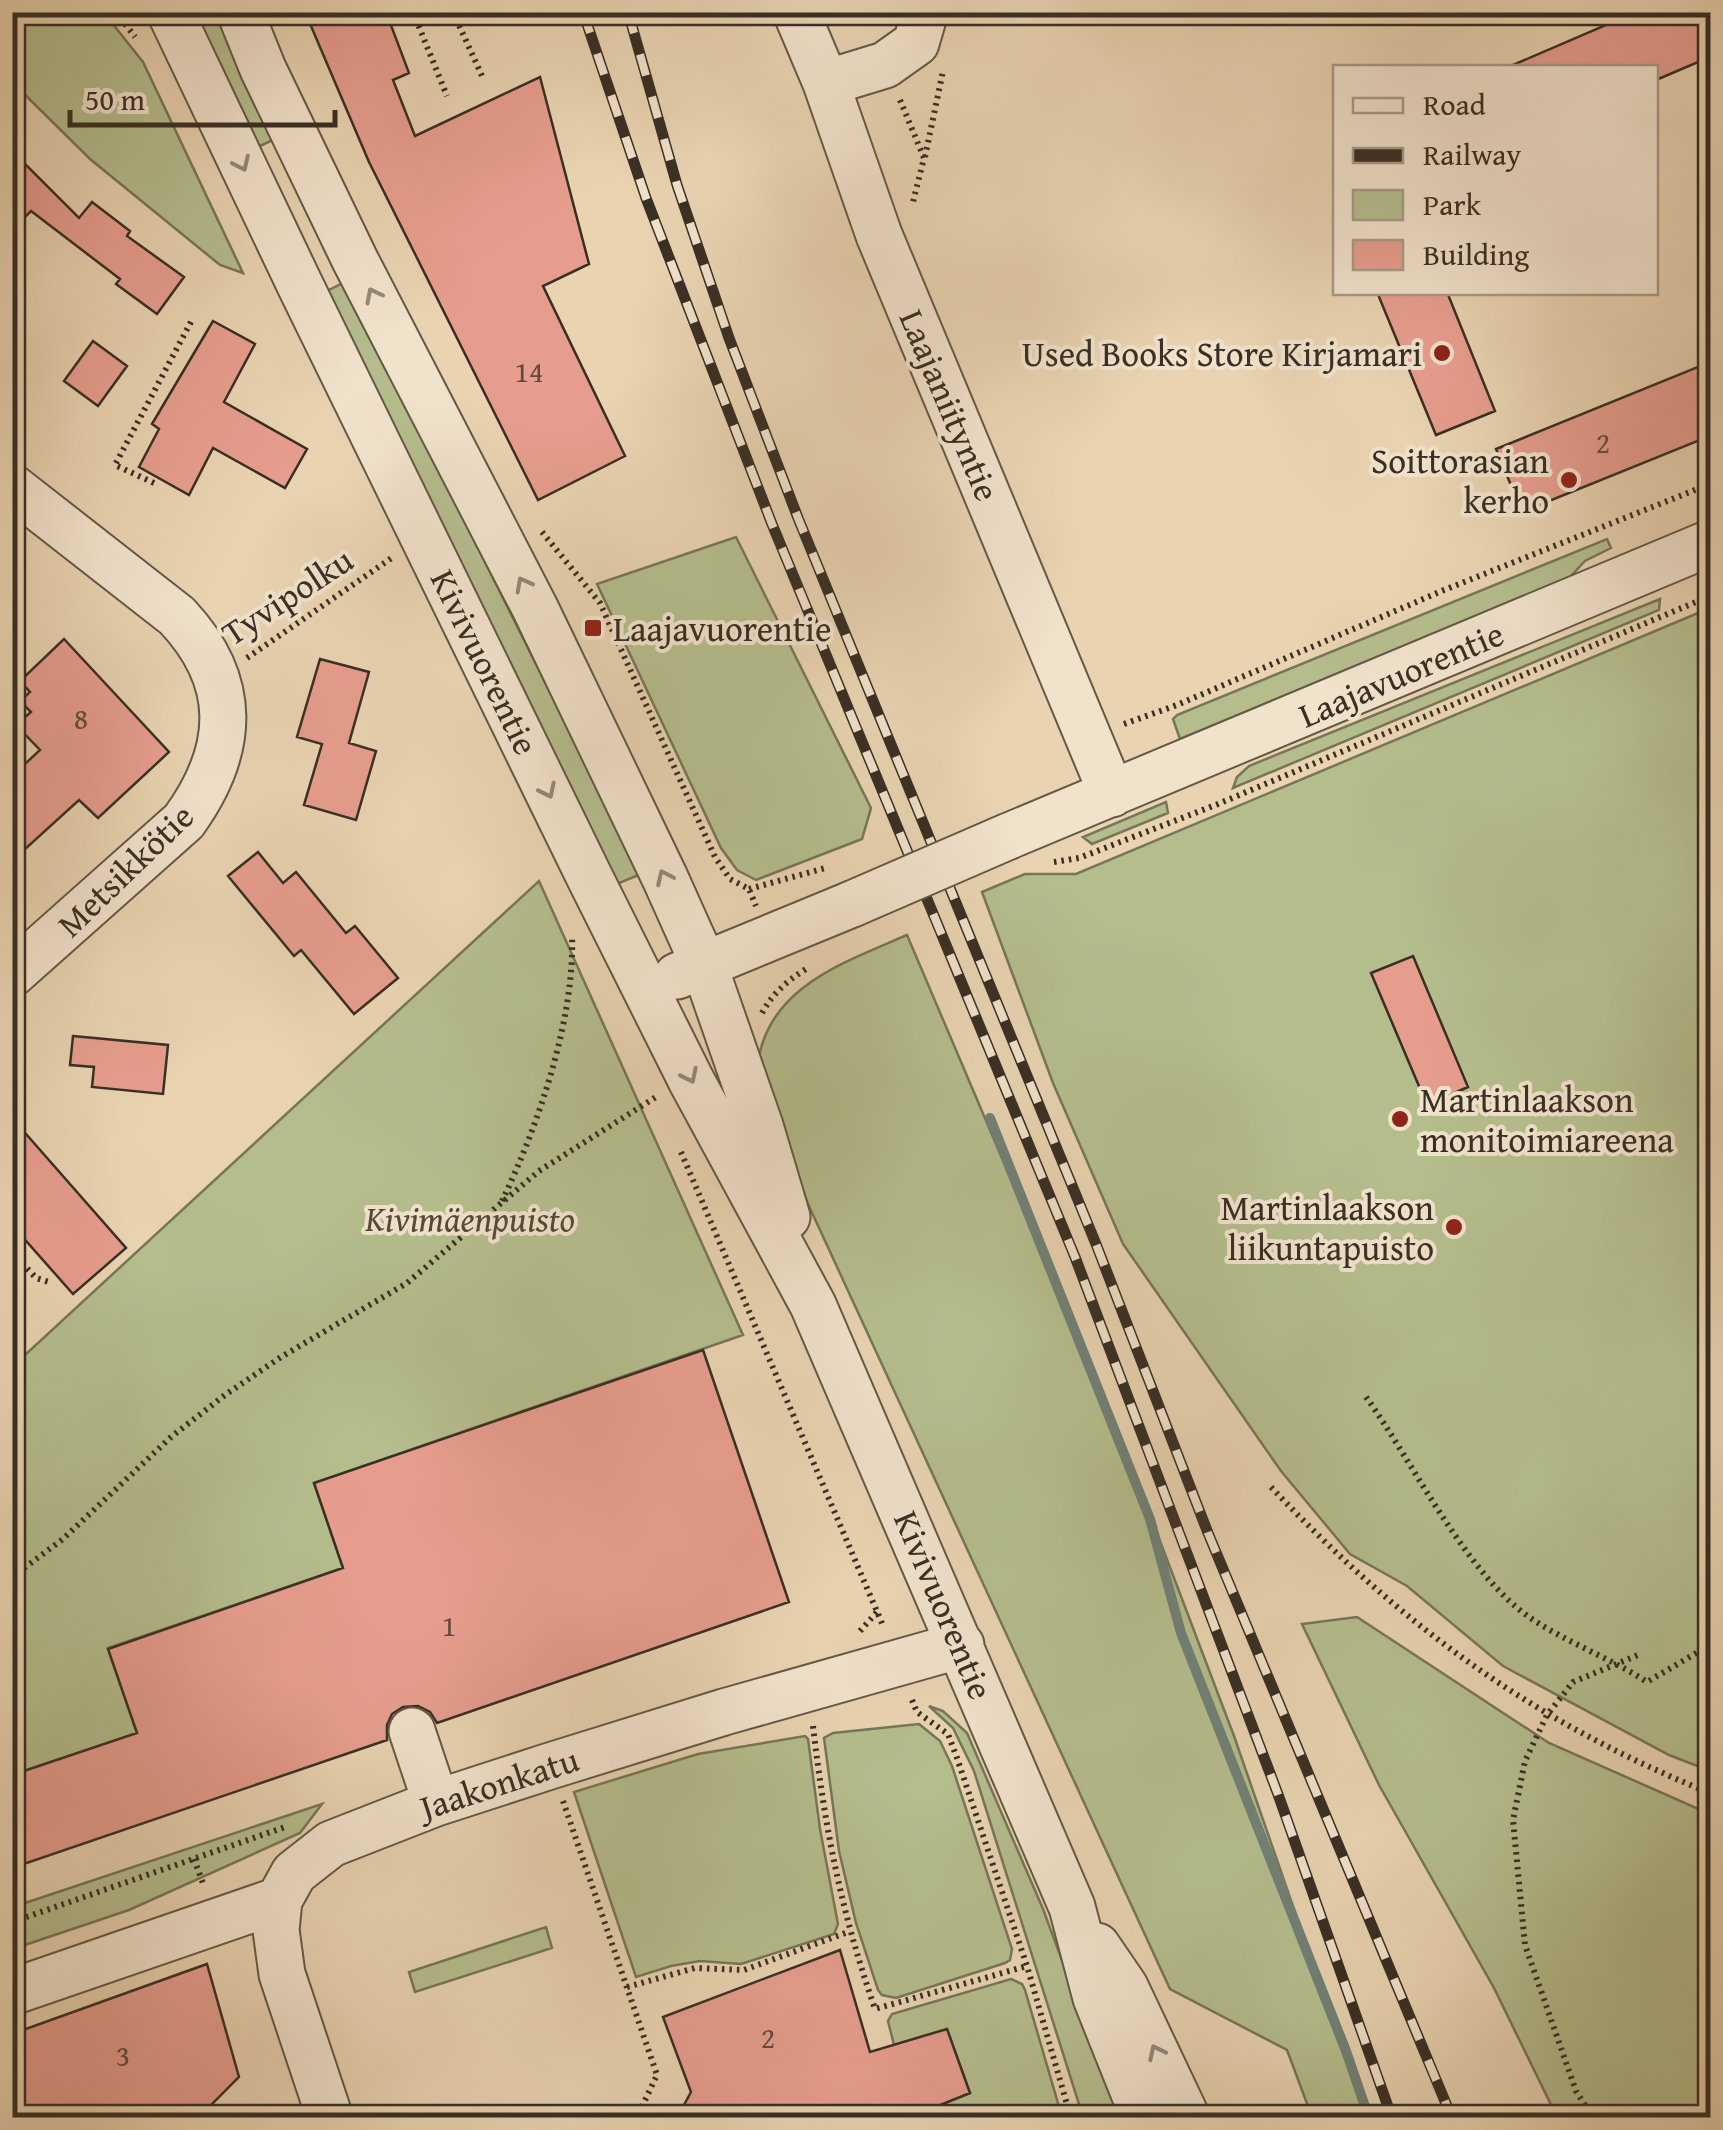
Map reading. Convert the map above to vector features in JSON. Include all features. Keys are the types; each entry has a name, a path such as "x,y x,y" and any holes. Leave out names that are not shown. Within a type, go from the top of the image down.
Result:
{"street":[{"name":"Kivivuorentie","path":"170,12 589,876 692,1080 814,1305 1072,1906 1096,1998 1144,2118"},
{"name":"Kivivuorentie","path":"240,12 263,69 348,244 535,608 704,966 760,1126 814,1305"},
{"name":"Laajaniityntie","path":"796,12 880,235 1112,794"},
{"path":"826,84 886,65 916,43 925,12"},
{"name":"Metsikkötie","path":"12,487 177,616 200,641 224,699 223,735 216,765 184,822 12,974"},
{"name":"Laajavuorentie","path":"648,988 704,966 844,884 1009,836 1710,543"},
{"name":"Jaakonkatu","path":"278,1900 294,1874 331,1844 436,1803 724,1712 961,1645"},
{"path":"412,1731 436,1803"},
{"path":"12,1992 278,1900 276,1930 282,1974 330,2118"},
{"name":"Kivivuorentie","path":"1072,1906 1124,1987 1187,2118"}],"path":[{"path":"413,12 447,96"},
{"path":"452,12 482,78"},
{"path":"924,158 943,69"},
{"path":"154,483 115,465 193,318"},
{"path":"1088,740 1444,590 1710,484"},
{"path":"538,528 600,603 715,857 730,880 750,889 844,884"},
{"name":"Tyvipolku","path":"214,671 247,658 398,553"},
{"path":"1079,858 1218,804 1710,596"},
{"path":"500,1204 526,1150 562,1028 573,967 572,921"},
{"path":"12,1576 63,1539 171,1437 225,1395 281,1357 407,1283 581,1142 657,1096 665,1114"},
{"path":"680,1149 917,1712 948,1734 1027,1966 1072,2118"},
{"path":"12,1252 36,1278 49,1282"},
{"path":"1366,1397 1443,1516 1492,1581 1530,1618 1647,1682 1710,1645"},
{"path":"1271,1487 1331,1550 1407,1617 1486,1676 1568,1728 1710,1792"},
{"path":"1593,2118 1576,2091 1524,1945 1513,1820 1525,1760 1547,1714 1574,1682 1638,1655"},
{"path":"813,1726 824,1825 848,1932 875,2010 1027,1966"},
{"path":"559,1790 657,2075 638,2115 630,2118"},
{"path":"627,1987 695,1968 744,1970 848,1932"}],"green space":[{"path":"12,13 104,13 143,62 243,273 220,265 90,159 13,83"},
{"path":"193,13 215,13 273,140 260,146 254,141"},
{"path":"345,282 641,874 617,884 325,292"},
{"path":"736,537 871,808 862,839 756,880 737,870 721,848 597,584"},
{"path":"1607,539 1611,548 1585,561 1570,577 1180,739 1173,719 1177,715"},
{"path":"1660,599 1659,610 1233,788 1237,777 1249,766"},
{"name":"Martinlaakson liikuntapuisto","path":"1710,608 1710,1771 1669,1755 1503,1666 1407,1586 1350,1554 1281,1471 1123,1244 1053,1083 982,892 1025,874 1076,874"},
{"path":"1166,802 1168,813 1092,844 1083,837"},
{"name":"Kivimäenpuisto","path":"539,881 743,1335 314,1483 343,1568 108,1648 137,1733 13,1775 13,1366"},
{"path":"907,935 1119,1433 1234,1736 1366,2117 1312,2117 1287,2050 1170,1989 808,1204 757,1070 763,1042 774,1018 811,982"},
{"path":"1357,1617 1549,1743 1710,1814 1710,2117 1557,2117 1494,1988 1379,1785 1302,1624"},
{"path":"929,1706 943,1711 967,1733 1043,1909 1120,2117 1083,2117 974,1771 953,1728"},
{"path":"919,1724 940,1741 952,1766 1012,1949 1010,1960 1005,1963 896,1998 878,1990 856,1923 839,1851 824,1738 833,1733"},
{"path":"805,1736 838,1924 834,1934 741,1964 700,1961 636,1977 574,1792 698,1754"},
{"path":"322,1804 300,1833 129,1910 13,1949 13,1907"},
{"path":"546,1927 552,1948 415,1992 409,1972"},
{"path":"1011,1979 1025,1990 1062,2117 919,2117 918,2114 970,2093 947,2029 894,2045 888,2021 892,2014"}],"building":[{"path":"305,12 386,12 409,73 393,80 415,136 540,77 589,264 543,286 625,456 538,500 369,162"},
{"path":"1636,12 1710,12 1710,57 1658,79 1658,65 1513,65"},
{"path":"12,151 79,218 92,202 130,231 127,236 184,277 157,314 116,284 120,279 31,211 12,230"},
{"path":"1378,295 1448,295 1495,411 1436,435"},
{"path":"213,321 255,344 224,402 307,449 285,488 213,448 189,495 139,467 159,429 152,424"},
{"path":"93,341 127,366 98,406 64,381"},
{"path":"1710,362 1710,436 1522,512 1496,449"},
{"path":"64,639 169,752 98,818 79,800 12,861 12,776 40,750 16,725 31,712 20,701 30,692 20,681"},
{"path":"320,659 369,672 349,743 376,751 356,820 304,805 322,744 297,737"},
{"path":"258,852 283,883 296,872 346,933 355,926 398,978 354,1014 301,950 294,956 228,876"},
{"path":"1413,956 1468,1087 1427,1105 1371,973"},
{"path":"73,1036 168,1045 163,1094 92,1087 94,1067 70,1065"},
{"path":"12,1118 126,1248 73,1294 12,1225"},
{"path":"703,1350 789,1602 437,1723 430,1712 418,1706 403,1707 392,1714 387,1740 12,1868 12,1775 137,1733 108,1649 343,1568 314,1483"},
{"path":"840,1950 870,2052 947,2029 970,2093 908,2118 677,2118 691,2092 663,2017"},
{"path":"207,1964 239,2077 209,2107 212,2118 12,2118 12,2034"}],"waterway":[{"path":"990,1118 1150,1519 1181,1633 1369,2118"}],"railway":[{"path":"583,12 646,198 772,524 1075,1257 1279,1797 1392,2118"},
{"path":"628,12 677,185 729,338 798,518 1096,1244 1208,1533 1452,2118"}],"place":[{"name":"Used Books Store Kirjamari","path":"1442,353"},
{"name":"Soittorasian kerho","path":"1569,480"},
{"name":"Laajavuorentie","path":"593,628"},
{"name":"Martinlaakson monitoimiareena","path":"1400,1119"},
{"name":"Martinlaakson liikuntapuisto","path":"1454,1227"}]}
